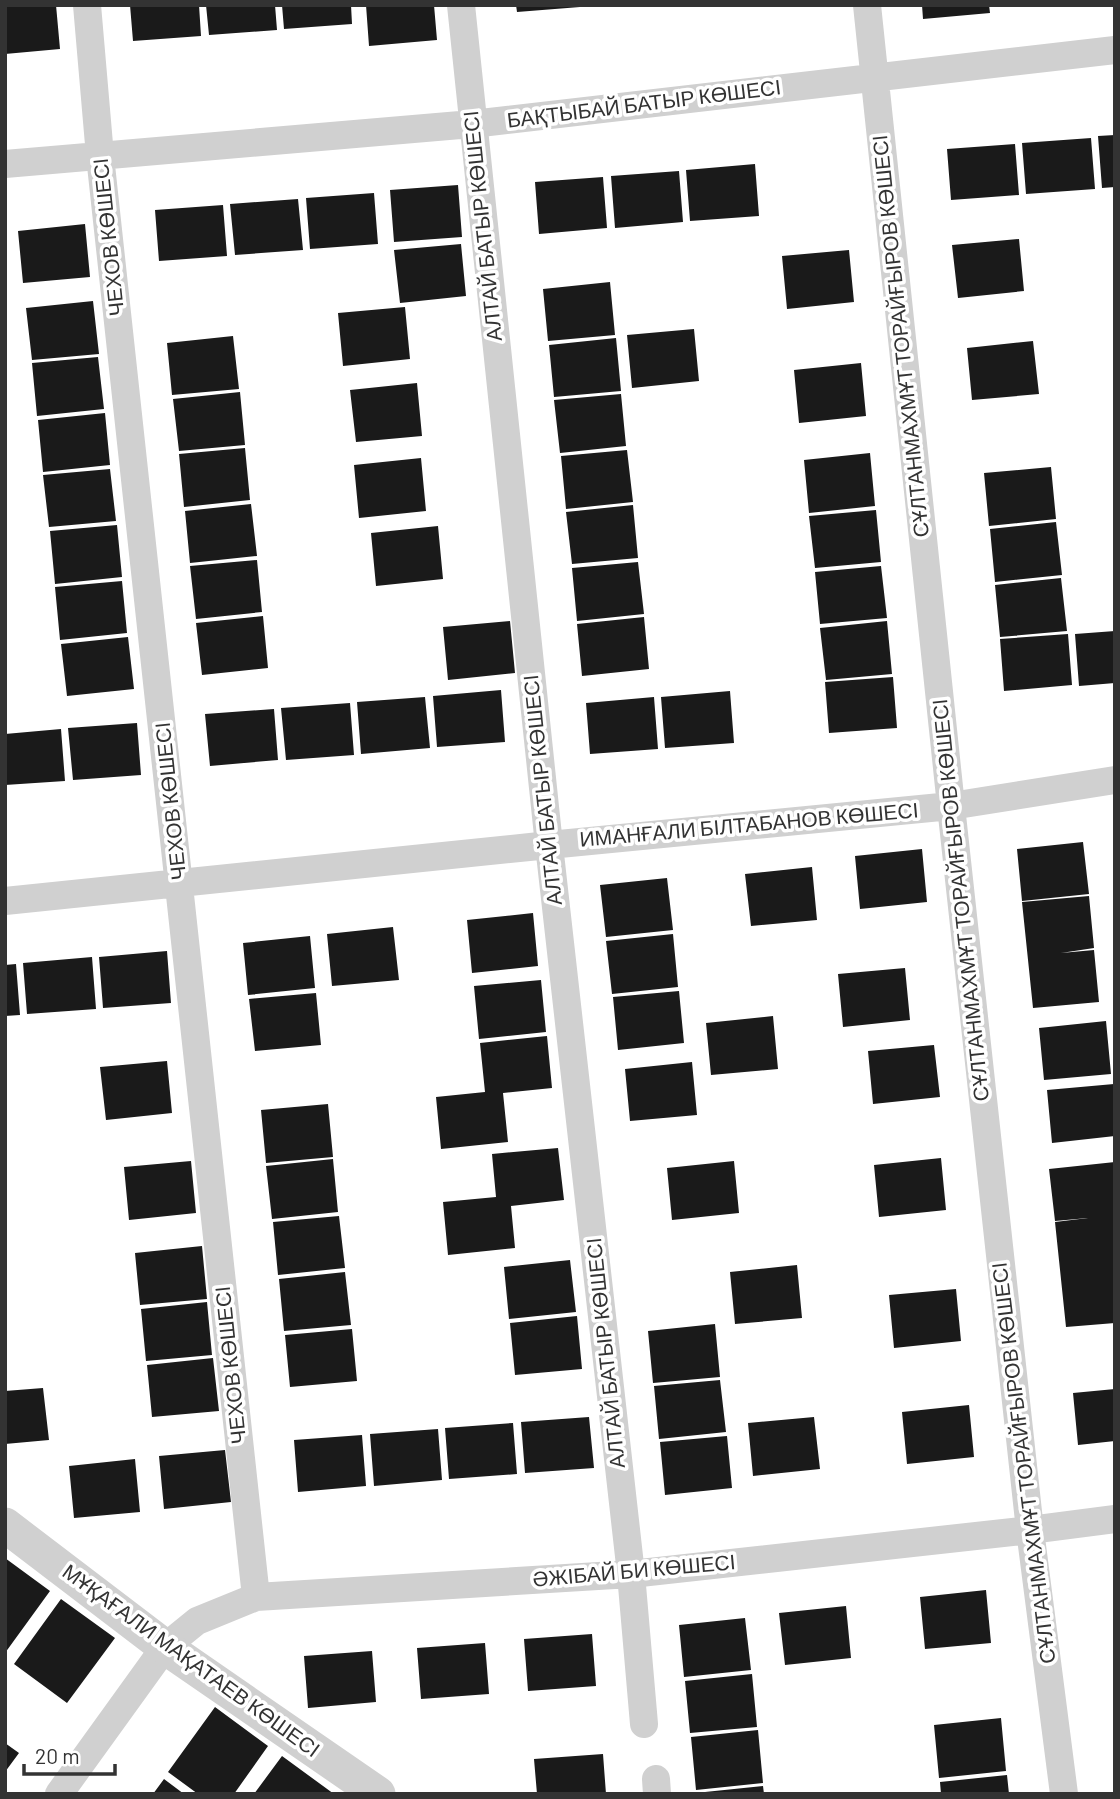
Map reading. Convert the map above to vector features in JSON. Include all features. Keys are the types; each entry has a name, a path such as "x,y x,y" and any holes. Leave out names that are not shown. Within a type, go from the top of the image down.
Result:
{"street":[{"name":"ЧЕХОВ КӨШЕСІ","path":"86,5 100,156 256,1597"},
{"name":"АЛТАЙ БАТЫР КӨШЕСІ","path":"461,5 549,845 631,1574 644,1724"},
{"name":"СҰЛТАНМАХМҰТ ТОРАЙҒЫРОВ КӨШЕСІ","path":"867,5 1030,1530 1064,1794"},
{"name":"БАҚТЫБАЙ БАТЫР КӨШЕСІ","path":"5,164 472,124 1115,50"},
{"name":"ИМАНҒАЛИ БІЛТАБАНОВ КӨШЕСІ","path":"5,901 951,806 1115,780"},
{"name":"ӘЖІБАЙ БИ КӨШЕСІ","path":"59,1794 165,1647 197,1621 256,1597 631,1574 1030,1530 1115,1518"},
{"name":"МҰҚАҒАЛИ МАҚАТАЕВ КӨШЕСІ","path":"5,1525 165,1647 378,1794"}],"building":[{"path":"5,5 56,5 60,49 5,54"},
{"path":"130,5 199,5 201,36 133,41"},
{"path":"206,5 275,5 277,30 209,35"},
{"path":"282,5 351,5 352,24 284,29"},
{"path":"366,5 434,5 437,40 369,46"},
{"path":"516,5 580,5 580,7 517,12"},
{"path":"922,5 989,5 990,13 923,19"},
{"path":"1115,135 1115,187 1102,188 1098,136"},
{"path":"1091,138 1095,189 1026,194 1022,143"},
{"path":"1015,144 1019,195 951,200 947,149"},
{"path":"755,164 759,216 690,221 686,170"},
{"path":"679,171 683,222 615,228 611,176"},
{"path":"603,177 607,228 539,234 535,182"},
{"path":"458,185 462,237 394,242 390,190"},
{"path":"374,193 378,244 310,249 306,198"},
{"path":"298,199 303,250 235,255 230,204"},
{"path":"223,205 227,256 159,261 155,210"},
{"path":"85,224 90,277 23,283 18,231"},
{"path":"1019,239 1024,291 958,298 952,245"},
{"path":"461,244 466,296 400,303 394,250"},
{"path":"849,250 854,302 787,309 782,256"},
{"path":"610,282 615,335 548,341 543,289"},
{"path":"93,301 99,354 32,360 26,308"},
{"path":"405,307 410,359 343,366 338,313"},
{"path":"694,329 699,381 632,388 627,335"},
{"path":"233,336 239,389 172,395 167,343"},
{"path":"616,338 621,391 554,397 549,345"},
{"path":"1033,341 1039,394 972,400 967,348"},
{"path":"98,357 104,409 37,416 32,363"},
{"path":"861,363 866,416 799,423 794,370"},
{"path":"417,383 422,436 356,442 350,390"},
{"path":"240,392 245,445 179,451 173,399"},
{"path":"621,394 626,446 560,453 554,400"},
{"path":"105,413 110,465 43,472 38,420"},
{"path":"245,448 250,500 184,507 179,454"},
{"path":"627,450 633,502 566,509 561,456"},
{"path":"870,453 875,506 809,513 804,460"},
{"path":"421,458 426,511 359,518 354,465"},
{"path":"1051,467 1056,519 989,526 984,473"},
{"path":"110,469 116,521 49,527 43,475"},
{"path":"251,504 257,556 190,563 185,511"},
{"path":"633,505 638,558 572,564 566,512"},
{"path":"876,510 881,562 815,568 809,516"},
{"path":"1056,522 1062,575 995,582 990,529"},
{"path":"117,525 122,577 55,584 50,531"},
{"path":"438,526 443,579 376,586 371,533"},
{"path":"257,560 262,612 196,619 190,566"},
{"path":"638,562 644,614 577,621 572,568"},
{"path":"881,566 887,618 820,624 815,572"},
{"path":"1061,578 1067,631 1000,637 995,585"},
{"path":"122,581 127,633 60,640 55,587"},
{"path":"263,616 268,668 202,675 196,623"},
{"path":"644,617 649,669 582,676 577,624"},
{"path":"510,621 515,673 448,680 443,627"},
{"path":"887,621 892,674 826,680 820,628"},
{"path":"1115,631 1115,683 1079,686 1075,634"},
{"path":"1068,634 1072,685 1004,691 1000,639"},
{"path":"128,637 134,689 67,696 61,644"},
{"path":"893,677 897,728 829,733 825,682"},
{"path":"501,690 505,742 437,747 433,696"},
{"path":"730,691 734,743 665,748 661,697"},
{"path":"425,697 430,748 361,754 357,702"},
{"path":"654,697 658,749 590,754 586,703"},
{"path":"350,703 354,755 286,760 281,708"},
{"path":"274,709 278,760 210,766 205,714"},
{"path":"137,723 141,775 73,780 68,728"},
{"path":"61,729 65,781 5,785 5,734"},
{"path":"1083,842 1089,894 1022,901 1017,849"},
{"path":"922,849 927,902 860,909 855,856"},
{"path":"812,867 817,920 751,926 745,874"},
{"path":"667,878 673,930 606,937 600,885"},
{"path":"1089,896 1094,948 1061,953 1094,950 1099,1002 1033,1008 1022,902"},
{"path":"533,913 538,966 472,973 467,920"},
{"path":"393,927 399,980 332,986 327,934"},
{"path":"673,934 678,987 612,994 606,941"},
{"path":"310,936 315,988 248,995 243,943"},
{"path":"167,951 171,1003 103,1008 99,957"},
{"path":"92,957 96,1009 27,1014 23,963"},
{"path":"16,964 20,1015 5,1016 5,965"},
{"path":"905,968 910,1020 843,1027 838,974"},
{"path":"541,980 546,1032 479,1039 474,986"},
{"path":"679,991 684,1043 618,1050 613,997"},
{"path":"316,993 321,1045 255,1051 249,999"},
{"path":"773,1016 778,1069 711,1075 706,1023"},
{"path":"1106,1021 1111,1074 1044,1080 1039,1028"},
{"path":"547,1036 552,1088 503,1093 508,1142 441,1149 436,1097 485,1092 480,1043"},
{"path":"934,1045 940,1097 873,1104 868,1051"},
{"path":"167,1061 172,1113 106,1120 100,1067"},
{"path":"692,1062 697,1115 630,1121 625,1069"},
{"path":"1114,1084 1115,1136 1052,1143 1047,1090"},
{"path":"328,1104 333,1157 266,1163 261,1110"},
{"path":"558,1148 564,1200 511,1206 515,1248 448,1255 443,1202 496,1197 492,1154"},
{"path":"941,1158 946,1210 879,1217 874,1165"},
{"path":"333,1159 338,1212 272,1219 266,1166"},
{"path":"191,1161 196,1213 129,1220 124,1167"},
{"path":"734,1161 739,1213 672,1220 667,1168"},
{"path":"1115,1162 1115,1323 1066,1327 1055,1222 1088,1218 1055,1221 1049,1169"},
{"path":"339,1216 345,1268 278,1275 273,1222"},
{"path":"202,1246 207,1299 140,1305 135,1253"},
{"path":"570,1260 576,1312 509,1319 504,1267"},
{"path":"797,1265 802,1318 735,1324 730,1272"},
{"path":"345,1272 351,1325 284,1331 279,1279"},
{"path":"956,1289 961,1341 894,1348 889,1295"},
{"path":"207,1302 212,1355 146,1361 141,1309"},
{"path":"577,1316 582,1369 515,1375 510,1323"},
{"path":"715,1324 720,1377 653,1383 648,1331"},
{"path":"352,1329 357,1381 290,1387 285,1335"},
{"path":"213,1358 219,1411 152,1417 147,1365"},
{"path":"720,1380 726,1432 659,1439 654,1386"},
{"path":"43,1388 49,1440 5,1444 5,1391"},
{"path":"1115,1389 1115,1441 1078,1445 1073,1393"},
{"path":"969,1405 974,1457 907,1464 902,1412"},
{"path":"589,1417 594,1468 525,1473 521,1422"},
{"path":"814,1417 820,1469 753,1476 748,1423"},
{"path":"513,1423 517,1474 449,1479 445,1428"},
{"path":"438,1429 442,1480 374,1486 370,1434"},
{"path":"362,1435 366,1486 298,1492 294,1440"},
{"path":"727,1436 732,1488 665,1495 660,1442"},
{"path":"225,1450 231,1502 164,1509 159,1456"},
{"path":"135,1459 140,1512 74,1518 69,1466"},
{"path":"5,1558 50,1591 5,1653"},
{"path":"986,1590 991,1643 925,1649 920,1597"},
{"path":"61,1599 115,1638 67,1703 14,1664"},
{"path":"846,1606 851,1658 785,1665 779,1613"},
{"path":"745,1618 751,1670 684,1677 679,1625"},
{"path":"592,1634 596,1686 528,1691 524,1639"},
{"path":"485,1643 489,1694 421,1699 417,1648"},
{"path":"372,1651 376,1702 308,1708 304,1656"},
{"path":"752,1674 757,1727 690,1733 685,1681"},
{"path":"215,1707 268,1746 234,1794 198,1794 168,1772"},
{"path":"1001,1718 1006,1771 939,1778 934,1725"},
{"path":"758,1730 763,1783 696,1790 691,1737"},
{"path":"5,1743 19,1753 5,1772"},
{"path":"603,1754 606,1794 537,1794 534,1759"},
{"path":"282,1756 334,1794 254,1794"},
{"path":"1007,1775 1009,1794 941,1794 940,1782"},
{"path":"164,1779 184,1794 153,1794"},
{"path":"763,1786 764,1794 705,1794 705,1792"}]}
